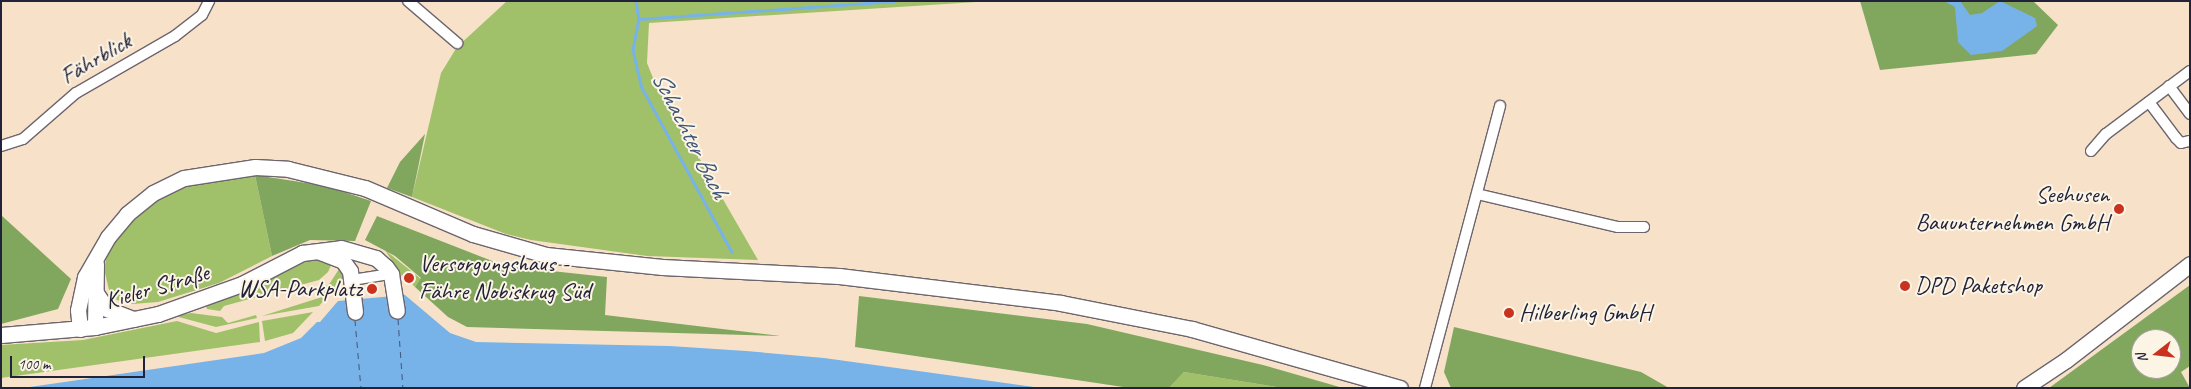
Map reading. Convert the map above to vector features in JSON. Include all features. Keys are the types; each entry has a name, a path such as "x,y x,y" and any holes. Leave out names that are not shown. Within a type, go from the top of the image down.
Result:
{"main road":[{"path":"87,328 80,300 85,277 97,255 128,214 153,193 169,185 204,173 228,169 288,169 365,188 473,234 546,254 662,267 849,277 1061,303 1192,329 1400,388"},
{"name":"Kieler Straße","path":"1,335 87,328 134,320 186,305 242,284 290,258 316,251 341,248 360,251 376,258 391,274"},
{"path":"316,251 343,261 352,280 354,304"},
{"path":"87,328 94,290 97,255"},
{"path":"2024,388 2066,360 2190,264"},
{"path":"391,274 396,303"},
{"path":"94,290 107,310 134,320"}],"street":[{"name":"Fährblick","path":"1,146 23,139 76,93 175,36 202,14 209,1"},
{"path":"408,1 458,43"},
{"path":"2091,151 2106,134 2190,71"},
{"path":"2169,86 2190,114"},
{"path":"2149,102 2181,143 2190,141"},
{"path":"1425,388 1500,106"},
{"path":"1477,194 1618,227 1644,227"},
{"path":"352,280 391,274"}],"green space":[{"path":"507,1 992,1 649,23 647,63 653,78 758,260 647,256 531,240 506,234 412,197 441,73 457,47"},
{"path":"1860,1 2033,1 2058,25 2036,54 1880,70"},
{"path":"425,134 412,197 387,188 400,162"},
{"path":"255,175 272,256 219,283 158,302 133,304 117,300 110,294 104,269 108,250 139,210 177,189 200,181"},
{"path":"255,175 326,186 371,201 355,241 310,240 272,256"},
{"path":"1,215 71,279 58,309 1,324"},
{"path":"377,216 505,266 607,277 605,315 781,336 467,327 448,317 415,287 421,278 395,256 365,240"},
{"path":"385,250 421,279 415,287 412,284 416,279 407,271 402,276"},
{"path":"315,259 332,263 328,272 319,280 224,306 220,311 207,309 206,306 246,291 285,269"},
{"path":"339,269 345,276 319,306 262,316 322,297 317,293 330,283"},
{"path":"2190,285 2190,366 2181,372 2190,388 2049,388"},
{"path":"859,296 1087,324 1263,365 1343,388 1283,388 1184,372 1169,388 1130,388 855,347"},
{"path":"313,312 293,333 265,341 262,321"},
{"path":"191,313 222,317 228,323 256,315 257,318 216,327 175,316"},
{"path":"177,321 216,333 259,322 260,342 1,378 1,345 83,340"},
{"path":"1454,327 1641,372 1669,388 1451,388 1444,372"},
{"path":"1184,372 1283,388 1169,388"}],"water":[{"path":"1944,1 1960,1 1970,15 1982,13 2000,1 2035,18 2037,26 2002,51 1971,55 1958,42 1955,7"},
{"path":"405,295 450,333 476,342 670,346 746,351 824,358 1041,388 23,388 264,353 301,338 317,322 320,322 338,301"}],"waterway":[{"name":"Schachter Bach","path":"636,1 639,19 633,50 641,86 732,252"},
{"path":"639,19 894,1"}],"ferry route":[{"path":"398,319 403,388"},
{"path":"355,320 361,388"}],"place":[{"name":"Seehusen Bauunternehmen GmbH","path":"2119,209"},
{"name":"Versorgungshaus - Fähre Nobiskrug Süd","path":"409,278"},
{"name":"DPD Paketshop","path":"1905,286"},
{"name":"WSA-Parkplatz","path":"372,289"},
{"name":"Hilberling GmbH","path":"1509,313"}]}
